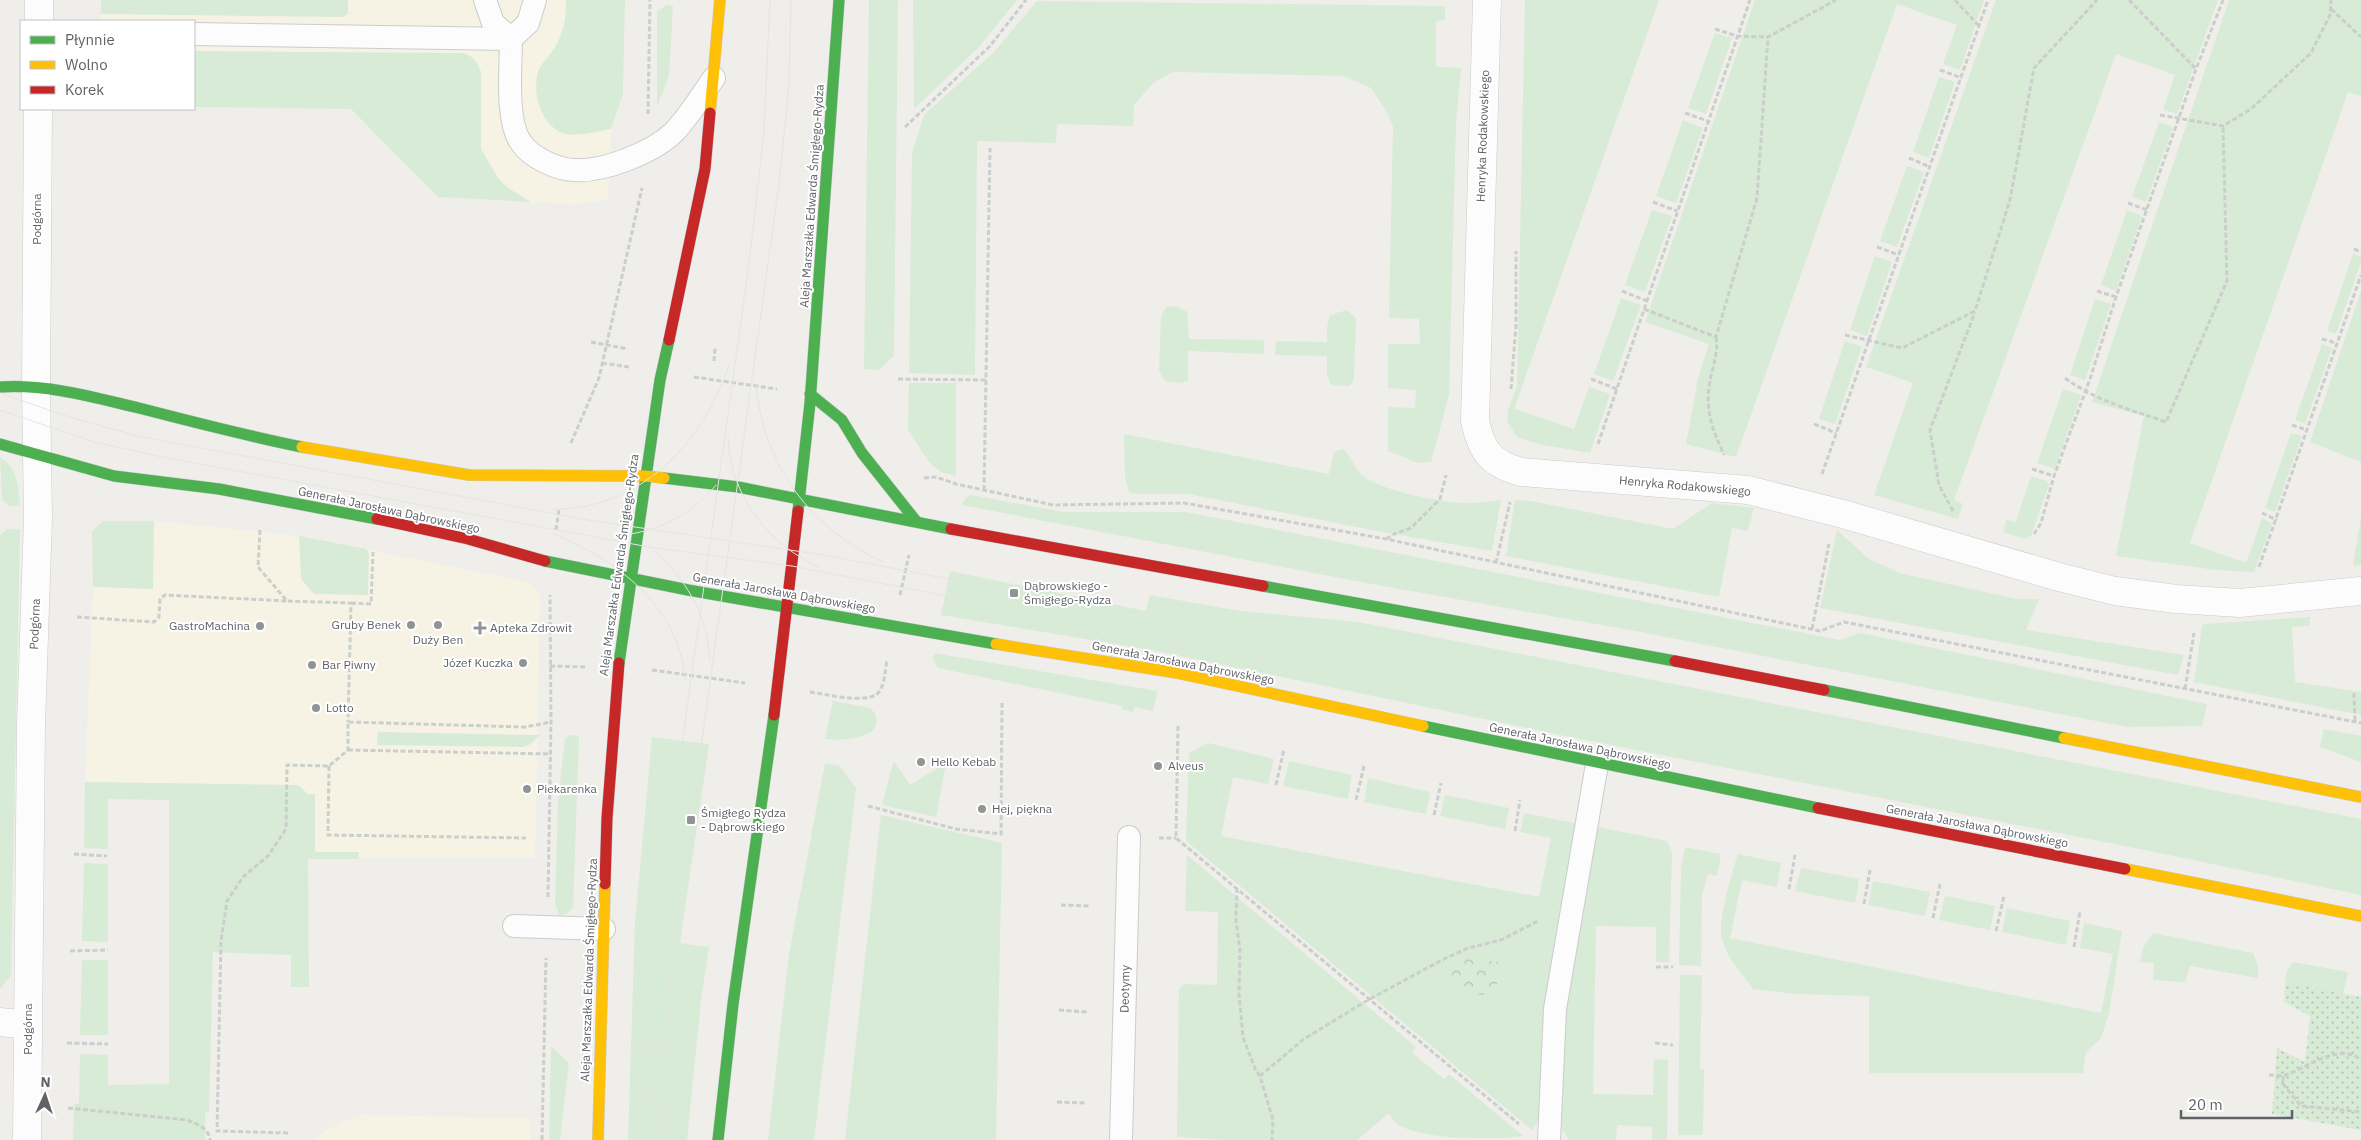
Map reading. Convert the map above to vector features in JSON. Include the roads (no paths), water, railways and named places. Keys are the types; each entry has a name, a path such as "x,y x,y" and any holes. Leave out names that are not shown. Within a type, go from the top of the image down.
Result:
{"main road":[{"name":"Aleja Marszałka Edwarda Śmigłego-Rydza","path":"598,1140 607,818 618,669 645,476 662,372 705,169 720,0"},
{"name":"Aleja Marszałka Edwarda Śmigłego-Rydza","path":"718,1140 734,1004 778,688 799,499 810,394 839,0"},
{"path":"0,387 51,387 104,398 266,440 424,469 469,475 645,476 738,487 1626,651 2361,797"},
{"path":"810,394 842,420 862,453 900,498 916,521"},
{"name":"Generała Jarosława Dąbrowskiego","path":"0,444 114,476 218,489 429,530 551,562 630,579 894,627 1177,673 1597,764 2361,916"}],"street":[{"path":"39,0 39,20"},
{"name":"Henryka Rodakowskiego","path":"1487,0 1475,421 1480,442 1487,454 1506,467 1521,472 1748,490 1843,514 2033,570 2123,592 2196,602 2240,603 2361,591"},
{"name":"Podgórna","path":"28,1140 31,724 38,524 36,454 38,110"},
{"path":"0,1022 28,1025"}],"lane":[{"path":"485,0 494,23 511,39 513,124 521,143 535,155 551,164 575,170 610,165 654,148 674,132 714,78"},
{"path":"195,34 511,39 528,22 535,0"},
{"path":"1549,1140 1555,1009 1597,764"},
{"name":"Deotymy","path":"1122,1140 1129,837"},
{"path":"514,926 604,929"}],"tram line":[{"path":"643,1140 647,1033 654,944 749,264 764,131 770,0"},
{"path":"664,1140 667,1033 674,942 779,184 789,85 791,0"},
{"path":"552,509 584,507 613,498 640,485 664,467 685,445 703,421 718,394 729,365"},
{"path":"756,385 761,414 769,442 780,467 795,491 813,513 834,532 857,548 883,562"},
{"path":"0,393 63,415 137,436 588,520 830,556 1236,635 1633,705 2361,848"},
{"path":"0,410 94,442 162,457 649,547 792,566 1230,651 1512,699 2361,865"},
{"path":"728,437 730,459 736,479 744,498 755,516 784,546 821,568"},
{"path":"614,536 644,531 671,521 695,506 716,485"},
{"path":"554,534 600,557 641,589 658,608 671,630 680,654 685,680"},
{"path":"649,547 673,570 692,597 705,627 710,660"}],"place":[{"name":"Dąbrowskiego - Śmigłego-Rydza","path":"1014,593"},
{"name":"Gruby Benek","path":"411,625"},
{"name":"Duży Ben","path":"438,625"},
{"name":"GastroMachina","path":"260,626"},
{"name":"Apteka Zdrowit","path":"480,628"},
{"name":"Józef Kuczka","path":"523,663"},
{"name":"Bar Piwny","path":"312,665"},
{"name":"Lotto","path":"316,708"},
{"name":"Hello Kebab","path":"921,762"},
{"name":"Alveus","path":"1158,766"},
{"name":"Piekarenka","path":"527,789"},
{"name":"Hej, piękna","path":"982,809"},
{"name":"Śmigłego Rydza - Dąbrowskiego","path":"691,820"}]}
